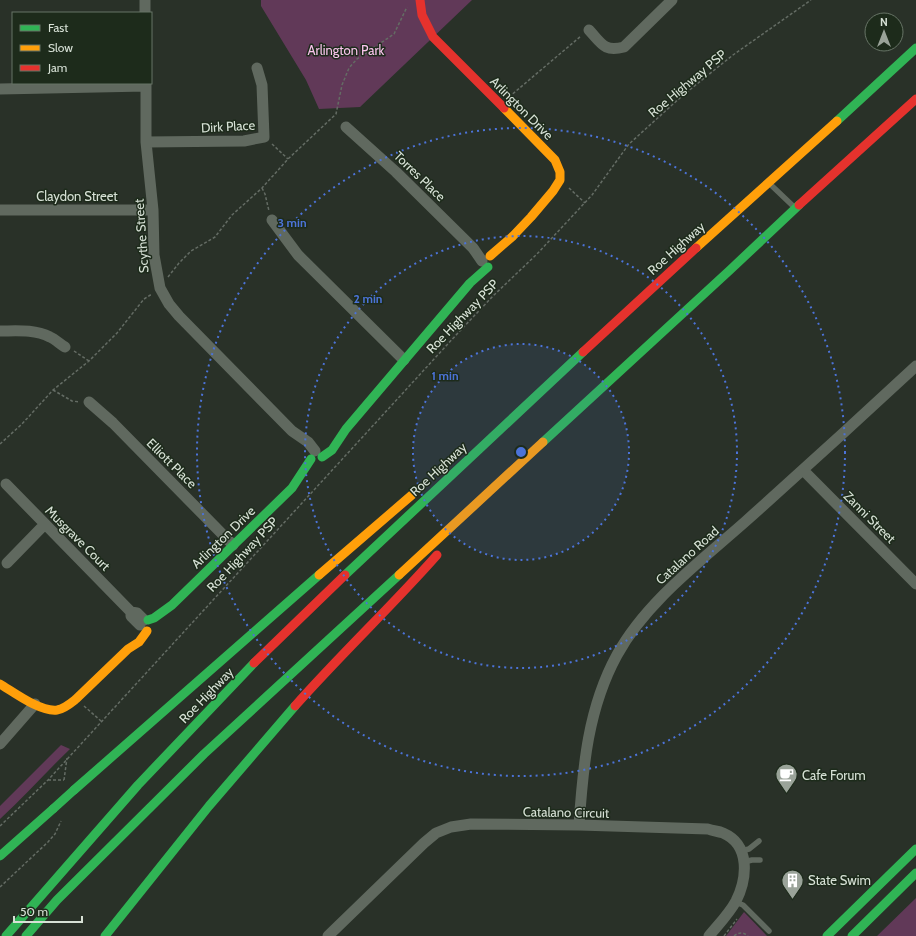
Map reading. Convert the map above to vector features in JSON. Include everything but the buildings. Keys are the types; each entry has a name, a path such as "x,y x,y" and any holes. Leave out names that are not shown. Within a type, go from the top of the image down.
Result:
{"main road":[{"name":"Arlington Drive","path":"0,684 41,708 57,710 67,706 76,699 128,649 139,642 145,625 172,606 292,488 314,469 316,456 346,429 487,261 508,246 514,235 554,190 560,181 560,170 555,160 433,37 425,24 420,10 420,0"},
{"name":"Roe Highway","path":"6,936 138,785 248,669 316,602 626,311 769,183 916,48"},
{"path":"26,936 57,900 204,754 730,270 795,208 916,99"},
{"path":"440,474 508,421"},
{"path":"105,936 209,806 306,694 413,582 510,472"},
{"path":"0,856 391,512 422,488"},
{"path":"827,936 916,849"},
{"path":"852,936 916,873"}],"street":[{"path":"145,0 145,12"},
{"path":"589,30 604,46 614,50 624,47 672,0"},
{"name":"Dirk Place","path":"146,142 244,141 264,137 262,85 257,68"},
{"path":"0,90 146,85"},
{"name":"Scythe Street","path":"146,85 146,142 153,210 154,256 160,288 169,304 179,316 292,431 308,442 316,456"},
{"name":"Torres Place","path":"346,127 396,172 473,248 480,251 487,261"},
{"name":"Claydon Street","path":"0,210 153,210"},
{"path":"272,220 298,255 404,360"},
{"path":"0,331 25,330 36,332 49,336 65,347"},
{"name":"Catalano Road","path":"579,825 586,749 602,689 617,655 648,610 916,366"},
{"name":"Elliott Place","path":"89,402 113,423 233,545"},
{"name":"Zanni Street","path":"803,470 916,584"},
{"name":"Musgrave Court","path":"6,484 131,612 137,613 145,625"},
{"path":"7,563 45,524"},
{"path":"0,744 34,704"},
{"name":"Catalano Circuit","path":"328,936 402,862 436,833 452,827 471,824 579,825 708,829 724,834 734,842 743,857"},
{"path":"709,936 735,902 743,881 743,857"}],"lane":[{"path":"769,183 795,208"},
{"path":"759,841 748,849 743,857 752,860 760,860"},
{"path":"735,902 743,905 769,931"},
{"path":"751,912 755,906"}],"path":[{"name":"Roe Highway PSP","path":"0,826 48,780 457,334 585,203 629,144 682,96 733,55 811,0"},
{"path":"0,444 22,424 53,390 89,361 117,333 144,299 157,292 179,263 191,251 215,237 232,215 262,188 288,159 336,114 342,84 349,68 357,59 394,34 408,7"},
{"path":"500,105 589,30"},
{"path":"264,137 288,159"},
{"path":"560,181 585,203"},
{"path":"262,188 272,220"},
{"path":"65,347 79,353 89,361"},
{"path":"53,390 72,401 89,402"},
{"path":"76,699 101,721"},
{"path":"48,780 64,780"},
{"path":"724,936 737,919"},
{"path":"734,936 740,932 745,933 748,936"}],"green space":[{"name":"Arlington Park","path":"261,0 472,0 360,107 319,109 306,80 261,6"},
{"path":"61,745 70,749 0,819 0,806"},
{"path":"916,898 916,936 877,936"},
{"path":"744,912 767,936 726,936"}],"traffic: fast":[{"path":"837,121 916,48"},
{"path":"543,442 799,205"},
{"path":"322,457 332,450 346,429 470,283 488,267"},
{"path":"345,575 583,352"},
{"path":"148,620 154,618 172,605 292,488 311,459"},
{"path":"74,790 319,575"},
{"path":"26,936 57,900 204,754 399,575"},
{"path":"6,936 138,785 254,663"},
{"path":"105,936 209,806 295,706"},
{"path":"53,809 74,790"},
{"path":"0,856 53,809"},
{"path":"827,936 916,849"},
{"path":"852,936 916,873"}],"traffic: slow":[{"path":"490,256 513,236 531,217 553,191 560,180 560,172 555,160 504,108"},
{"path":"696,248 837,121"},
{"path":"399,575 543,442"},
{"path":"319,575 413,494"},
{"path":"0,684 35,705 50,710 60,709 76,699 128,649 139,642 147,631"}],"traffic: jam":[{"path":"420,0 422,15 433,37 504,108"},
{"path":"799,205 916,99"},
{"path":"583,352 696,248"},
{"path":"295,706 437,555"},
{"path":"254,663 345,575"}],"place":[{"name":"Cafe Forum","path":"787,794"},
{"name":"State Swim","path":"792,900"}]}
